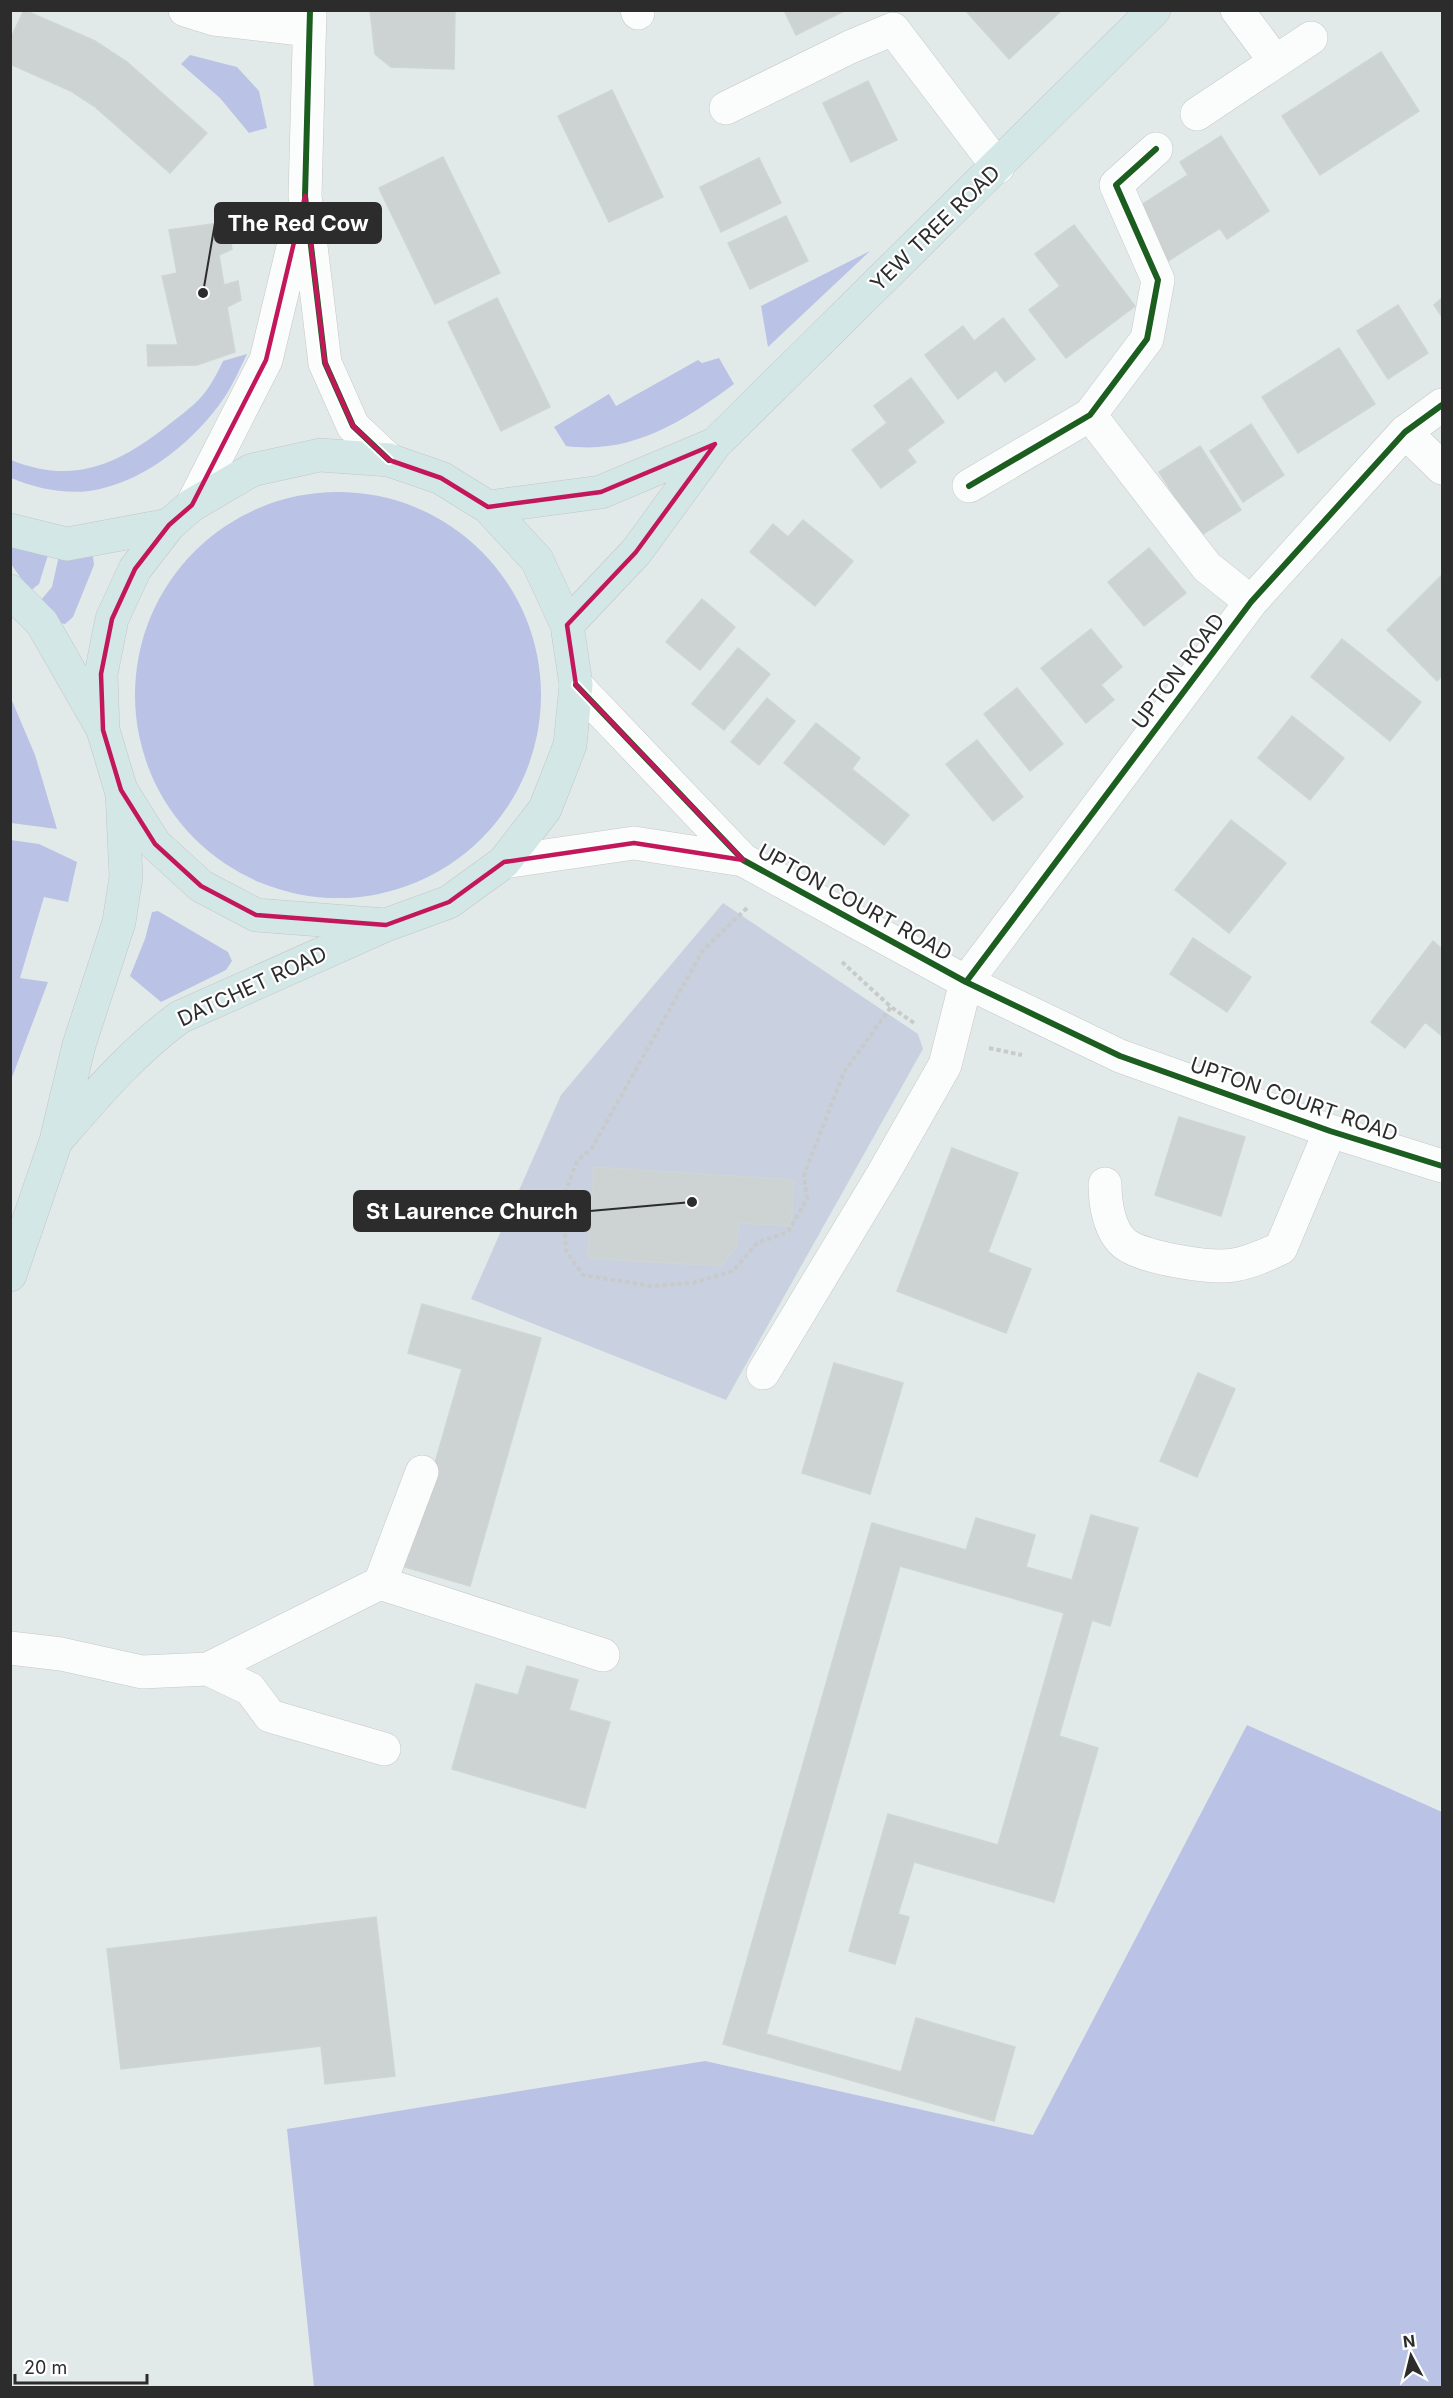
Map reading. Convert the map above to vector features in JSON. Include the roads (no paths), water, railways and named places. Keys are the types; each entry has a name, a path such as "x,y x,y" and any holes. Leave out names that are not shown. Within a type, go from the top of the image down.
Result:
{"main road":[{"name":"YEW TREE ROAD","path":"567,625 636,552 715,444 998,167 1154,10"},
{"name":"YEW TREE ROAD","path":"488,507 601,492 715,444"},
{"name":"DATCHET ROAD","path":"56,1141 112,1076 150,1039 180,1017 386,925 449,902 504,862 545,809 570,746 576,685 567,625 537,560 488,507 441,478 389,460 320,455 252,470 181,515"},
{"path":"10,530 67,544 181,515"},
{"path":"103,730 101,674 111,619 135,568 181,515"},
{"path":"10,591 42,623 103,730 122,790 155,844 201,886 256,915 386,925"},
{"name":"DATCHET ROAD","path":"10,1275 56,1141 79,1045 119,922 126,877 122,790"}],"street":[{"path":"185,10 214,19 310,20 305,196 325,363 353,426 389,460"},
{"path":"1237,10 1275,61"},
{"path":"726,108 850,47 892,30 998,167"},
{"path":"1197,114 1311,39"},
{"path":"969,486 1090,414 1147,339 1158,279 1116,185 1156,149"},
{"path":"181,515 266,360 305,196"},
{"name":"UPTON ROAD","path":"966,982 1251,602 1405,432 1443,405"},
{"path":"1090,414 1207,567 1251,602"},
{"path":"1405,432 1443,468"},
{"name":"UPTON COURT ROAD","path":"576,685 743,860 966,982 1120,1056 1329,1131 1443,1166"},
{"name":"UPTON COURT ROAD","path":"504,862 634,843 743,860"},
{"path":"763,1373 883,1174 945,1065 966,982"},
{"path":"1105,1184 1106,1202 1114,1227 1125,1244 1163,1259 1231,1266 1281,1248 1329,1131"},
{"path":"10,1648 61,1654 142,1672 208,1669 380,1584 422,1472"},
{"path":"380,1584 603,1655"},
{"path":"208,1669 250,1689 270,1716 384,1749"}],"place":[{"name":"The Red Cow","path":"203,293"},
{"name":"St Laurence Church","path":"692,1202"}]}
